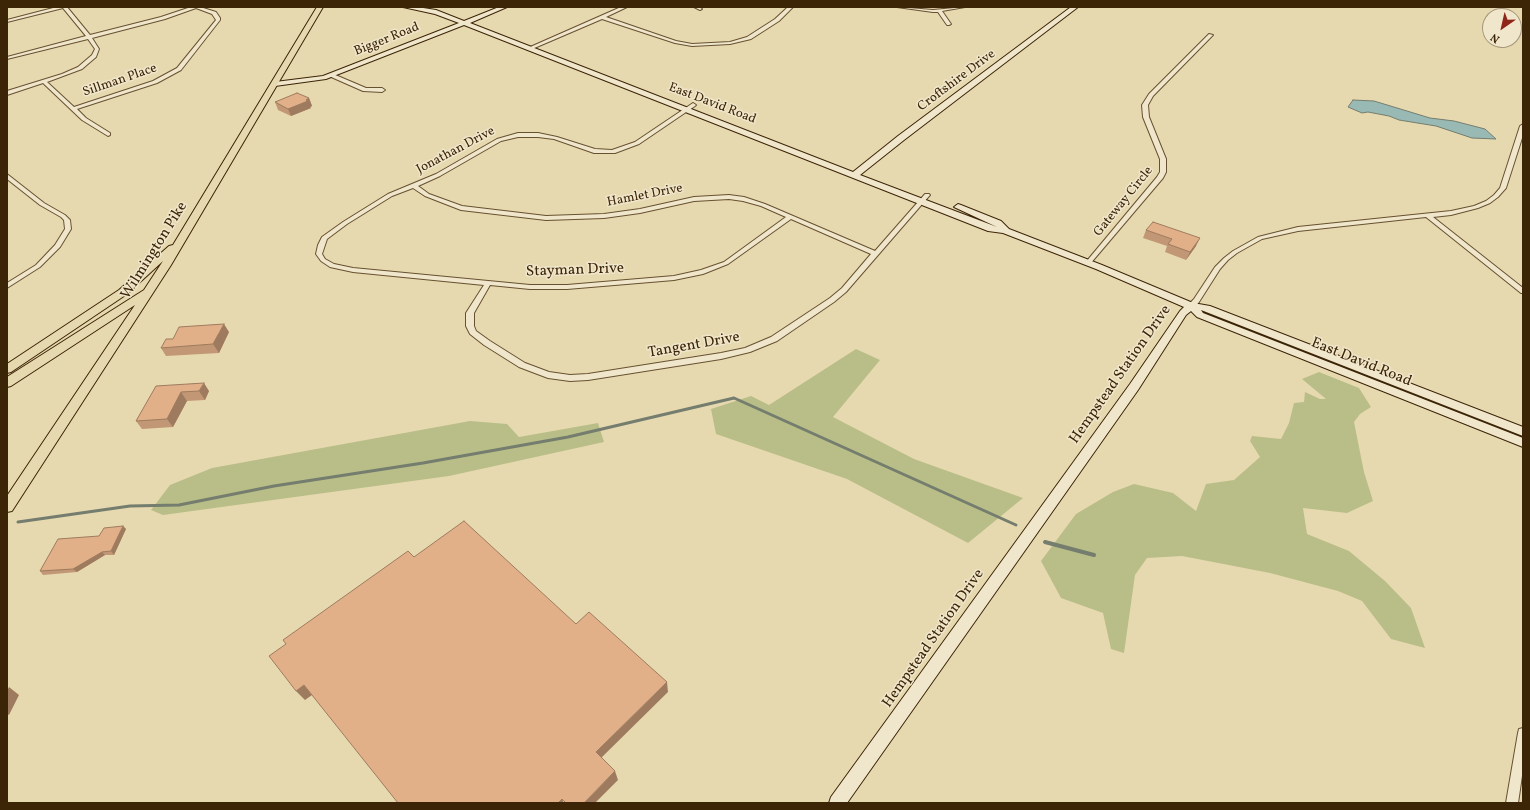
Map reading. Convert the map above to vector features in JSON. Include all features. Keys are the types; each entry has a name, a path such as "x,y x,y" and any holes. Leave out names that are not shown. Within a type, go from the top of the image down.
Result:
{"main road":[{"name":"Wilmington Pike","path":"7,507 182,239 321,7"},
{"path":"7,369 102,307 127,288 182,239"},
{"path":"7,383 149,290"},
{"path":"102,307 114,313"}],"street":[{"path":"7,21 62,7"},
{"path":"7,93 44,82 73,71 91,60 97,49 65,7"},
{"path":"7,58 163,18 196,7"},
{"name":"Sillman Place","path":"72,109 155,82 179,69 218,20 214,13 196,7"},
{"name":"East David Road","path":"406,7 436,12 690,107"},
{"name":"East David Road","path":"431,7 471,20 537,45 690,107 925,198 998,223 1005,231 1088,263 1191,306 1214,311 1523,432"},
{"name":"Bigger Road","path":"275,84 318,79 331,75 504,7"},
{"path":"530,48 625,7"},
{"path":"602,17 675,42 692,45 710,45 730,43 749,38 777,20 791,7"},
{"path":"899,7 924,10 940,10 963,7"},
{"name":"Croftshire Drive","path":"858,172 1075,7"},
{"path":"940,10 949,24"},
{"name":"Gateway Circle","path":"1088,263 1160,178 1163,172 1163,159 1146,117 1145,105 1154,92 1211,35"},
{"path":"331,75 365,90 382,90"},
{"path":"44,82 84,119 108,134"},
{"name":"Jonathan Drive","path":"323,260 319,254 321,245 324,238 330,233 390,195 438,174 483,147 504,138 518,135 538,135 555,138 594,151 613,152 637,144 690,107"},
{"name":"Hempstead Station Drive","path":"837,803 1134,387 1183,314 1197,300 1217,268 1226,259 1235,252 1260,238 1298,228 1428,216 1465,210 1488,202 1503,188 1523,129"},
{"path":"7,176 42,204 63,216 66,220 68,230 58,246 49,256 32,271 7,286"},
{"name":"Hamlet Drive","path":"413,185 431,197 461,208 546,218 611,216 694,199 719,197 752,202 876,254"},
{"name":"Tangent Drive","path":"488,283 470,313 470,326 475,334 522,365 541,373 559,377 588,377 721,356 761,345 783,333 832,300 844,290 925,198"},
{"path":"1428,216 1523,291"},
{"name":"Stayman Drive","path":"323,260 332,266 346,269 530,287 567,287 686,276 703,272 726,263 790,217"},
{"name":"East David Road","path":"1191,306 1200,315 1523,443"},
{"path":"1512,803 1523,733"}],"green space":[{"path":"856,349 880,360 833,417 914,459 1023,498 968,543 847,479 716,434 711,409 751,396 769,405"},
{"path":"1319,372 1359,388 1371,407 1360,414 1354,422 1364,472 1373,501 1347,513 1303,508 1307,534 1349,551 1385,581 1411,608 1425,648 1391,639 1362,601 1338,591 1270,573 1182,556 1147,558 1135,575 1124,653 1111,649 1103,613 1061,598 1041,561 1076,514 1113,492 1134,484 1173,493 1196,511 1206,484 1234,480 1260,457 1250,441 1252,436 1281,439 1289,423 1294,403 1304,402 1305,392 1320,399 1326,399 1302,379"},
{"path":"470,421 507,424 519,437 598,423 604,442 449,476 163,515 151,510 170,485 212,468"}],"water":[{"path":"1353,100 1374,101 1430,118 1454,121 1485,129 1496,139 1472,138 1436,126 1399,120 1389,116 1368,112 1362,113 1348,107"}],"building":[{"path":"297,93 309,98 306,100 308,101 288,109 275,102"},
{"path":"1153,222 1200,238 1190,252 1168,244 1172,239 1146,230"},
{"path":"224,324 213,344 161,348 166,339 173,339 179,327"},
{"path":"204,383 199,391 181,392 167,419 136,421 156,386"},
{"path":"464,521 576,624 589,612 667,682 596,752 615,771 584,803 566,803 562,799 558,803 398,803 304,685 296,691 269,656 286,644 283,640 408,551 414,557"},
{"path":"123,526 111,551 102,552 73,569 40,571 58,539 99,536 104,528"}],"waterway":[{"path":"18,522 130,506 179,505 274,486 423,463 568,437 734,398 1016,525"},
{"path":"1045,542 1094,555"}]}
